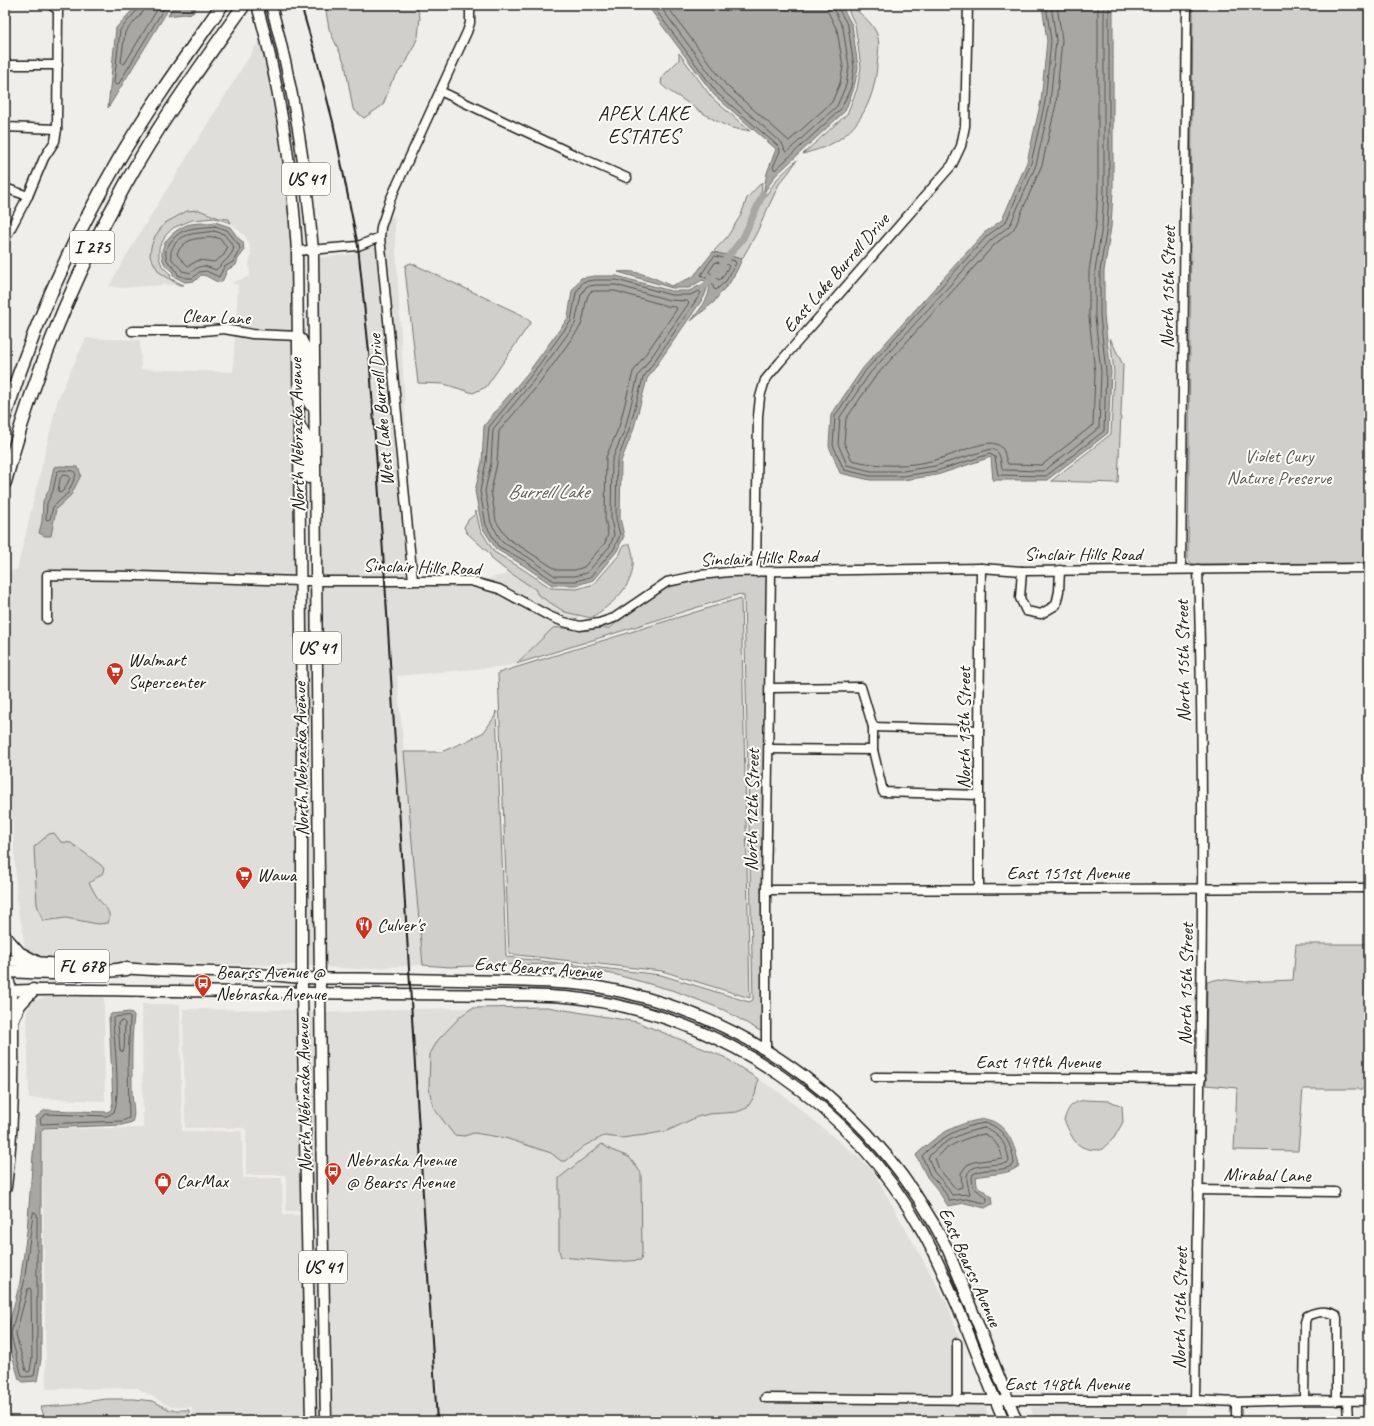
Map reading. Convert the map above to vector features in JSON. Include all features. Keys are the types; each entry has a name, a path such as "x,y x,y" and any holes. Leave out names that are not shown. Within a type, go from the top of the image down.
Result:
{"highway":[{"name":"I 275","path":"5,416 51,293 78,235 120,158 145,117 222,5"},
{"name":"I 275","path":"5,482 38,374 58,322 90,253 125,185 150,143 244,5"},
{"path":"5,937 19,953 36,962"},
{"path":"5,1187 11,1138 12,1020 5,971 75,974 127,969"},
{"path":"12,1020 19,1005 33,990"}],"main road":[{"name":"North Nebraska Avenue","path":"257,5 274,71 282,110 292,182 298,250 302,729 302,994 311,1421"},
{"name":"North Nebraska Avenue","path":"271,5 282,44 296,108 313,250 322,1224 326,1421"},
{"path":"298,336 304,343 305,347 307,399 310,405 314,407"},
{"path":"299,424 307,438 308,481 311,494 315,500"},
{"path":"302,729 308,740 308,785 313,794 318,795"},
{"name":"East Bearss Avenue","path":"5,960 127,969 256,974 302,978 554,982 598,987 642,997 688,1012 729,1029 766,1049 808,1079 840,1106 888,1156 918,1197 948,1250 1018,1421"},
{"name":"East Bearss Avenue","path":"7,991 85,989 302,994 559,996 584,999 629,1008 674,1021 723,1042 765,1064 834,1118 872,1158 899,1193 924,1233 936,1257 1004,1421"},
{"path":"308,1224 322,1224"}],"street":[{"path":"5,239 28,196 44,158 55,141 57,129 58,10 51,5"},
{"name":"West Lake Burrell Drive","path":"413,581 380,237 381,227 390,200 467,32 470,23 470,5"},
{"name":"East Lake Burrell Drive","path":"756,572 758,416 760,397 765,380 952,165 961,146 965,126 968,5"},
{"name":"North 15th Street","path":"1181,569 1186,5"},
{"path":"5,64 58,66"},
{"path":"440,90 575,155 627,178"},
{"path":"5,127 57,129"},
{"path":"5,188 28,196"},
{"path":"298,250 358,246 380,237"},
{"name":"Clear Lane","path":"132,331 203,331 224,329 252,334 298,336"},
{"name":"Sinclair Hills Road","path":"47,619 48,575 301,581 470,581 499,589 564,622 580,626 599,623 614,618 667,582 700,575 729,572 981,568 1022,570 1369,568"},
{"name":"North 13th Street","path":"979,889 981,568"},
{"name":"North 15th Street","path":"1195,1400 1203,889 1198,569"},
{"path":"1022,570 1020,598 1026,611 1041,614 1056,605 1059,591 1060,570"},
{"name":"North 12th Street","path":"766,1049 766,890 771,572"},
{"path":"770,688 861,687 873,728 873,750 883,792 979,795"},
{"path":"873,728 979,730"},
{"path":"769,749 873,750"},
{"name":"East 151st Avenue","path":"766,890 1369,888"},
{"name":"East 149th Avenue","path":"875,1077 1201,1079"},
{"name":"Mirabal Lane","path":"1198,1190 1335,1192"},
{"path":"1304,1400 1305,1322 1307,1316 1312,1313 1322,1311 1336,1315 1337,1318 1337,1401"},
{"path":"957,1344 957,1400"},
{"name":"East 148th Avenue","path":"765,1398 1195,1400 1236,1402 1304,1400 1369,1401"},
{"path":"1347,1401 1348,1421"},
{"path":"1236,1402 1236,1421"}],"shaded area":[{"path":"262,36 278,110 292,220 295,332 253,330 236,327 238,285 231,283 250,276 249,265 251,254 249,243 244,235 231,223 229,219 219,218 199,210 187,211 183,213 155,236 159,272 179,285 122,288 109,286 135,241"},
{"path":"394,214 408,492 384,237 389,216 392,218"},
{"path":"377,242 409,577 320,577 316,258 352,254"},
{"path":"235,335 252,338 295,340 297,577 44,575 43,623 50,623 51,580 297,585 298,965 120,964 37,958 25,951 22,925 18,912 11,802 5,758 5,623 10,571 17,570 58,398 86,338 140,340 141,369 233,372","holes":["81,475 71,495 56,509 51,536 39,533 42,521 43,501 49,490 51,477","71,843 101,865 104,869 102,874 89,883 101,902 98,924 66,918 43,921 37,905 34,848"]},
{"path":"510,573 535,589 538,595 565,612 579,615 579,621 565,618 501,585 484,580"},
{"path":"304,585 312,585 314,788 312,784 312,740 306,727"},
{"path":"320,585 470,585 498,593 548,619 568,627 553,628 516,664 397,676 423,965 358,969 323,967"},
{"path":"306,789 310,796 314,798 316,966 306,966"},
{"path":"45,997 104,997 105,1101 29,1098 27,1012 32,1001"},
{"name":"CarMax","path":"142,1004 180,1004 182,1131 242,1131 243,1178 282,1178 283,1215 303,1215 306,1421 192,1421 192,1407 171,1407 137,1388 46,1389 42,1129 143,1128"},
{"path":"472,1008 461,1016 429,1088 433,1107 455,1135 464,1136 474,1133 505,1138 551,1153 561,1161 566,1161 584,1146 604,1136 621,1138 667,1131 697,1117 709,1114 737,1112 747,1108 755,1095 758,1079 782,1094 872,1169 947,1303 960,1339 953,1340 953,1396 762,1394 761,1402 984,1404 991,1421 330,1421 324,1013 405,1009"},
{"path":"183,1009 299,1010 303,1211 286,1211 286,1178 284,1175 246,1175 246,1131 244,1128 185,1128"},
{"path":"306,1011 317,1013 319,1220 311,1220"},
{"path":"311,1229 319,1229 323,1421 315,1421"},
{"path":"1115,1404 1186,1404 1186,1421 1036,1421 1030,1407"}],"green space":[{"path":"325,5 416,5 420,17 418,37 407,61 392,81 383,105 364,118 353,109 345,64 329,29"},
{"path":"851,5 865,17 878,36 879,44 876,77 873,89 864,112 849,131 840,139 829,145 803,154 847,114 857,89 861,67 855,24 849,12 849,7"},
{"name":"Violet Cury Nature Preserve","path":"1193,5 1369,5 1369,563 1192,564 1188,559"},
{"path":"679,53 712,98 750,131 732,128 718,122 661,84 662,77 679,60"},
{"path":"797,160 779,184 756,234 742,259 713,252 727,237 741,215 747,198 762,182 761,196 765,197 777,179"},
{"path":"199,210 219,218 229,219 231,223 215,218 192,220 173,228 166,235 159,248 159,257 162,266 170,274 171,279 184,285 179,285 159,272 150,256 151,247 155,236 165,223 187,211"},
{"path":"411,263 522,315 531,322 486,387 473,393 444,384 418,383 405,270 406,265"},
{"path":"1110,338 1123,365 1118,483 1051,481 1111,434 1114,372"},
{"path":"476,511 480,529 494,552 551,588 577,589 594,584 620,554 623,546 630,544 633,557 633,568 630,578 625,588 618,596 591,618 565,612 538,595 535,589 493,560 489,553 466,532 464,527"},
{"path":"730,576 767,576 762,1032 724,1010 675,991 617,975 559,964 450,967 423,965 404,752 441,752 467,741 484,732 495,716 496,711 507,957 661,975 749,1002 753,1000 744,596 740,594 516,664 553,628 583,630 610,628 629,612 669,586 708,578"},
{"path":"741,598 750,998 662,971 509,954 498,673"},
{"path":"54,833 61,842 71,843 101,865 104,869 102,874 89,883 107,909 109,915 108,923 98,924 66,918 43,921 37,905 34,847 49,834"},
{"path":"1296,944 1369,944 1369,1089 1303,1089 1298,1151 1234,1150 1237,1088 1206,1085 1207,982 1219,979 1245,982 1293,980"},
{"path":"547,1007 637,1022 724,1057 758,1079 755,1095 747,1108 737,1112 709,1114 697,1117 667,1131 645,1135 621,1138 604,1136 584,1146 566,1161 561,1161 551,1153 505,1138 474,1133 464,1136 454,1135 433,1107 429,1088 430,1054 438,1040 461,1016 472,1008"},
{"path":"1085,1100 1110,1101 1122,1106 1123,1122 1114,1138 1101,1150 1092,1150 1076,1143 1064,1120 1067,1112 1073,1104"},
{"path":"602,1144 611,1150 629,1157 641,1173 641,1260 615,1262 561,1257 559,1250 559,1178"},
{"path":"106,1399 153,1401 170,1410 189,1410 189,1421 47,1421 41,1407 73,1405"}],"water":[{"path":"137,5 171,5 108,108 116,28"},
{"path":"174,5 197,5 193,13 168,16"},
{"path":"647,5 841,5 852,25 858,67 854,88 845,111 775,176 763,194 767,173 776,149 714,95"},
{"path":"1042,5 1113,5 1113,191 1111,227 1104,271 1104,316 1111,372 1108,433 1047,480 993,480 991,457 937,475 903,480 870,480 840,473 829,446 831,415 863,368 984,233 1002,220 1027,162 1041,101 1047,41"},
{"path":"215,222 230,227 243,242 244,251 238,259 236,265 227,270 222,282 201,275 195,281 185,282 173,276 173,272 165,264 162,257 162,251 167,240 176,231 187,225"},
{"path":"713,252 742,259 729,284 714,302 691,321 707,297 709,292 708,282 702,280 689,288 672,288 618,272 625,271 638,273 652,277 671,286 693,277"},
{"name":"Burrell Lake","path":"595,276 617,276 671,291 689,291 703,284 706,285 707,289 704,297 647,379 633,431 621,461 620,518 624,536 617,551 593,580 577,585 552,585 496,549 482,527 475,491 482,462 484,426 527,374 568,318 572,291 581,278"},
{"path":"54,467 78,467 81,475 71,495 56,509 51,536 45,536 39,533 42,521 43,501 49,490"},
{"path":"130,1012 134,1016 132,1035 132,1092 134,1115 132,1122 122,1125 44,1128 41,1131 41,1359 37,1381 23,1382 19,1379 8,1341 7,1332 20,1282 27,1231 36,1117 45,1110 107,1112 111,1110 113,1102 109,1018 111,1014"},
{"path":"984,1119 999,1125 1009,1136 1015,1150 1019,1166 1004,1173 976,1177 977,1186 991,1196 992,1204 985,1208 965,1203 948,1206 927,1177 916,1155 932,1141 947,1131 973,1121"}],"waterway":[{"path":"723,263 743,238 763,194"},
{"path":"706,285 714,276"}],"railway":[{"path":"301,5 333,122 358,246 369,352 385,581 437,1421"}],"place":[{"name":"Walmart Supercenter","path":"115,686"},
{"name":"Wawa","path":"244,890"},
{"name":"Culver's","path":"364,940"},
{"name":"Bearss Avenue @ Nebraska Avenue","path":"203,998"},
{"name":"Nebraska Avenue @ Bearss Avenue","path":"333,1186"},
{"name":"CarMax","path":"163,1196"}],"district":[{"name":"APEX LAKE ESTATES","path":"644,124"}]}
